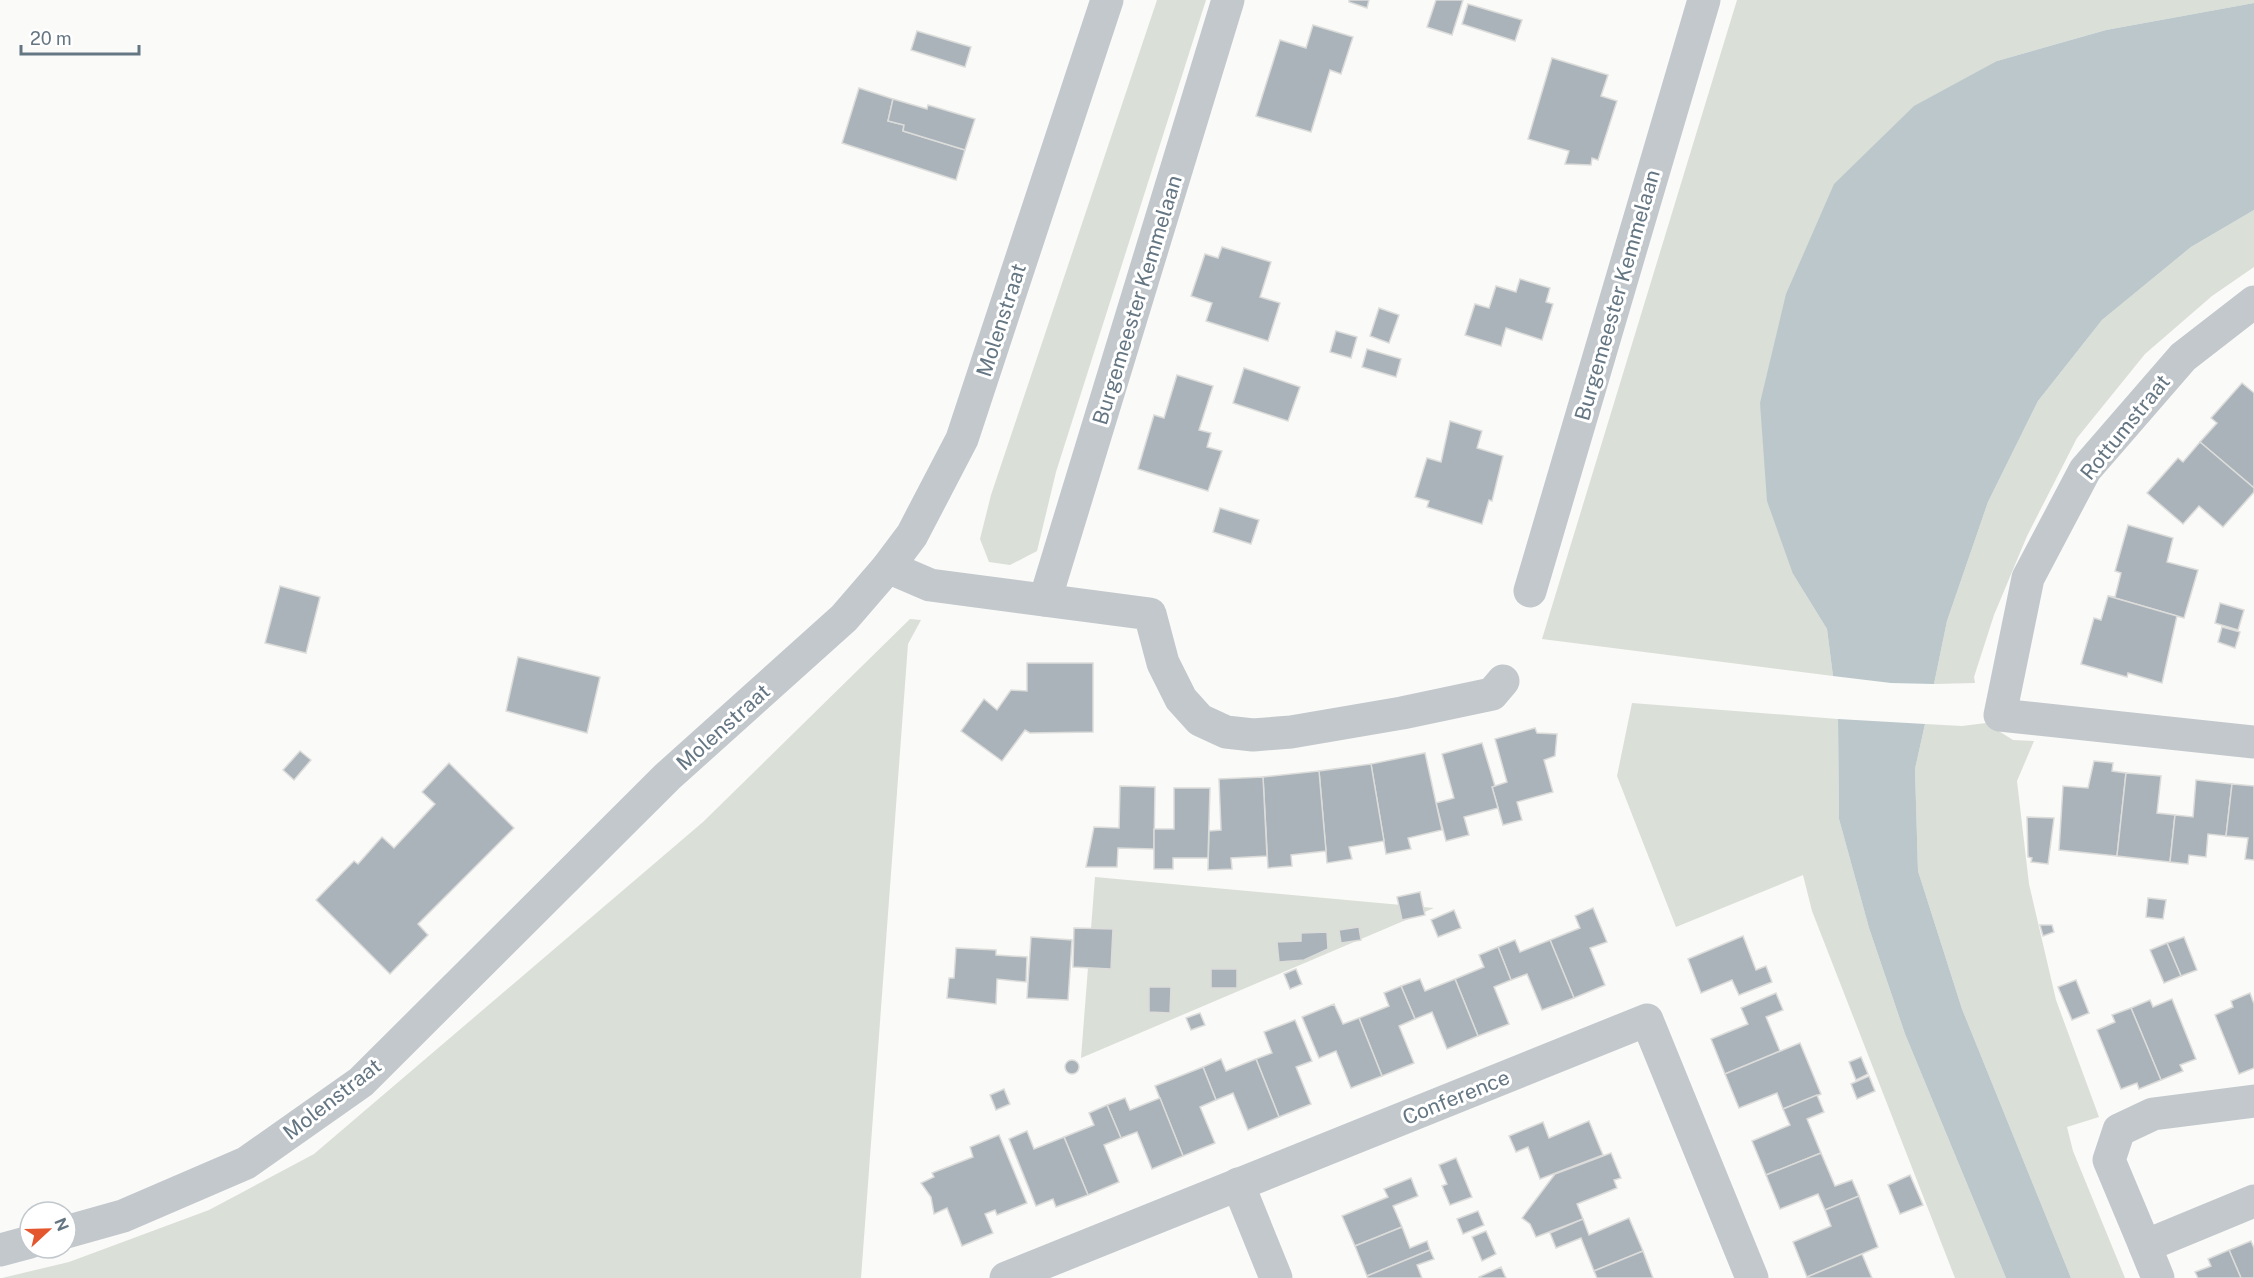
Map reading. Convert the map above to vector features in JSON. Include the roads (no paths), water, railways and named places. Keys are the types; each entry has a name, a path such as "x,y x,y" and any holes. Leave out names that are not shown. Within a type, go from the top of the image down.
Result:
{"street":[{"name":"Molenstraat","path":"78,1229 123,1216 246,1163 361,1082 668,777 844,618 888,567 912,535 962,439 1107,0"},
{"name":"Burgemeester Kemmelaan","path":"1045,600 1228,0"},
{"name":"Burgemeester Kemmelaan","path":"1530,591 1704,0"},
{"name":"Rottumstraat","path":"2254,302 2183,357 2085,470 2028,578 2000,715 2254,742"},
{"path":"888,567 930,585 1150,614 1163,663 1181,699 1200,720 1226,732 1253,735 1291,732 1402,713 1492,694 1503,681"},
{"name":"Conference","path":"1006,1278 1647,1020 1752,1278"},
{"path":"2158,1278 2109,1160 2120,1130 2153,1114 2254,1101"},
{"path":"1238,1184 1276,1278"},
{"path":"2145,1246 2254,1201"},
{"path":"0,1250 18,1245"}]}
